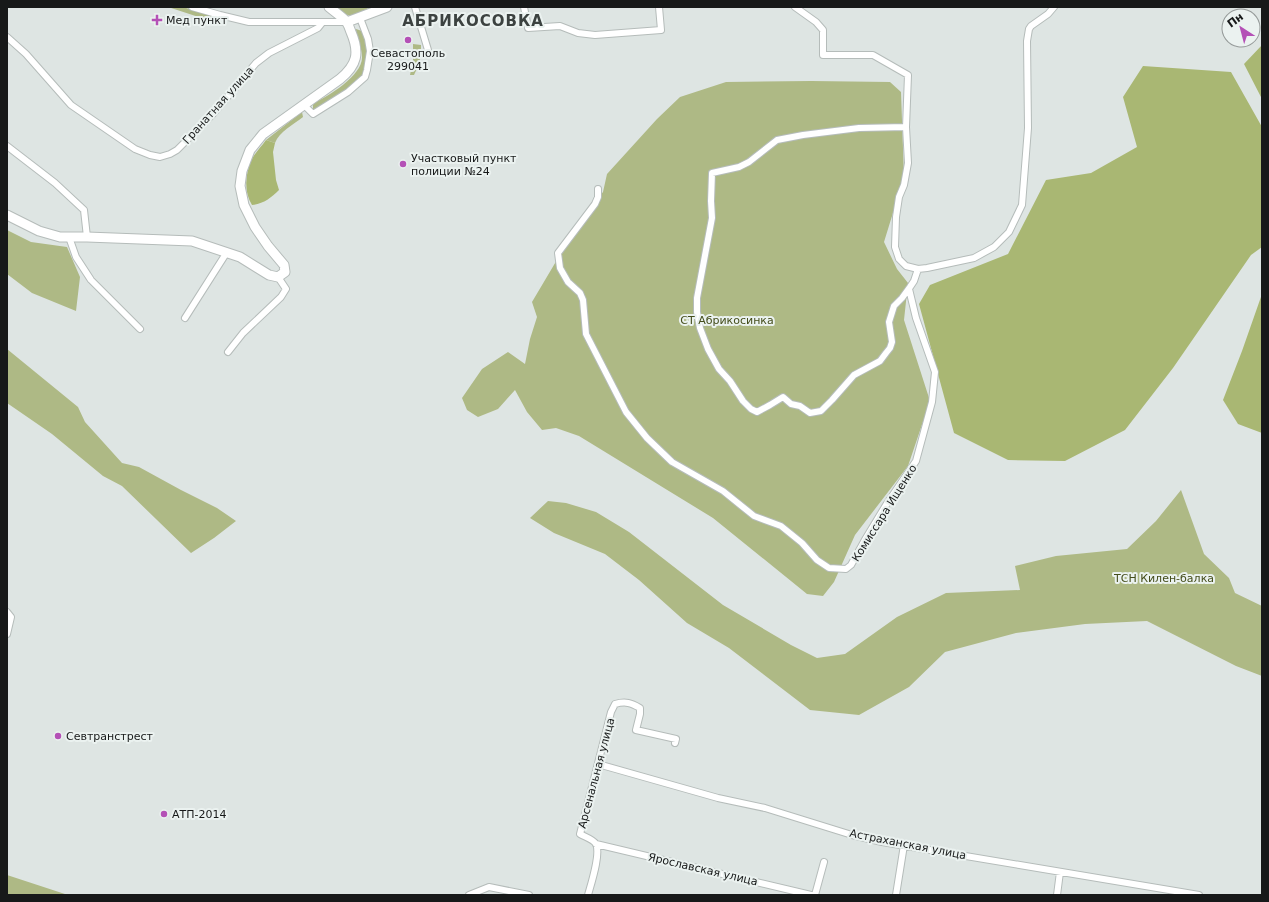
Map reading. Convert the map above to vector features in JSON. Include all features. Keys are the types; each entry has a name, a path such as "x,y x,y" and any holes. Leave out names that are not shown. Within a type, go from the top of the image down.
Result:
{"main road":[{"path":"7,216 39,231 60,237 192,242 240,257 269,275 281,275 284,265 255,227 244,205 240,186 242,171 250,150 262,134 340,79 349,72 355,62 357,53 354,38 347,22 329,7"},
{"path":"347,22 387,7"}],"street":[{"path":"192,7 250,22 347,22"},
{"path":"415,7 428,50"},
{"path":"524,7 528,28 560,26 578,33 595,35 661,30 659,7"},
{"path":"795,7 816,22 823,30 823,55 873,55 908,75 906,127 908,163 904,185 899,197 896,217 895,247 899,259 906,266 918,269 974,258 994,247 1009,232 1022,205 1028,128 1027,41 1029,29 1048,14 1054,7"},
{"path":"304,105 313,114 348,92 365,77 368,70 370,51 368,39 360,18"},
{"name":"Гранатная улица","path":"7,37 26,54 71,105 134,149 160,157 177,150 213,114 256,63 269,53 318,28 322,23"},
{"path":"906,127 859,128 777,140 749,162 739,167 712,173 712,218 697,298 697,312 700,328 719,369 730,381 743,401 751,409 757,412 783,397 791,404 800,406 810,413 821,411 854,375 880,361 890,348 892,342 889,322 894,306 909,289 914,281 918,269"},
{"path":"7,146 55,183 84,210 86,237"},
{"name":"Комиссара Ищенко","path":"598,189 595,204 558,253 560,268 568,282 580,293 584,300 586,334 626,412 647,438 672,462 723,491 754,516 781,526 802,543 817,560 830,568 846,569 852,565 886,505 916,462 932,402 935,372 916,318 909,289"},
{"path":"69,237 76,257 91,280 140,329"},
{"path":"185,318 227,252"},
{"path":"228,352 243,333 281,297 286,289 281,275"},
{"path":"7,612 12,617 7,634"},
{"name":"Арсенальная улица","path":"588,895 598,852 596,844 580,834 611,712 615,704 624,702 633,704 640,708 636,730 676,739 675,743"},
{"name":"Астраханская улица","path":"598,764 718,798 765,808 852,835 882,842 1199,895"},
{"name":"Ярославская улица","path":"596,844 811,895"},
{"path":"896,895 904,845"},
{"path":"815,895 824,862"},
{"path":"1057,895 1060,872"},
{"path":"469,895 489,887 511,893 529,895"}],"green space":[{"path":"168,7 183,7 218,18 214,22"},
{"path":"333,7 371,7 355,14 348,15"},
{"path":"356,29 362,31 367,47 368,58 364,73 349,88 313,110 314,103 344,84 357,71 361,64 362,53"},
{"path":"413,44 421,45 421,53 419,64 414,75 410,75 413,60"},
{"path":"1262,45 1262,99 1244,64 1259,48 1261,48"},
{"path":"1143,66 1231,72 1262,127 1262,247 1251,255 1173,368 1125,430 1065,461 1008,460 954,433 919,304 930,285 1008,254 1046,180 1091,173 1137,147 1123,97"},
{"name":"СТ Абрикосинка","path":"726,82 890,82 901,92 904,177 884,242 897,269 908,283 904,320 930,401 908,466 855,535 834,582 823,596 807,594 713,518 579,436 556,428 542,430 527,412 515,390 498,409 478,417 467,410 462,398 482,369 508,352 525,364 530,339 537,317 532,302 580,221 603,192 607,174 657,119 680,97"},
{"path":"302,112 303,117 283,132 275,143 266,140"},
{"path":"266,140 275,143 273,152 276,180 279,190 267,200 252,205 249,200 246,183 249,166 252,158"},
{"path":"7,230 31,242 67,247 80,277 76,311 32,293 7,274"},
{"path":"1262,294 1262,433 1238,424 1223,400"},
{"path":"7,349 78,407 85,422 122,463 139,467 217,508 236,521 191,553 122,486 103,476 52,434 7,403"},
{"name":"ТСН Килен-балка","path":"1181,490 1204,554 1229,578 1235,593 1262,606 1262,676 1236,666 1147,621 1085,624 1016,633 945,652 909,687 859,715 810,710 729,648 687,623 639,580 605,554 554,533 530,518 548,501 566,503 596,512 629,532 723,605 791,645 817,658 845,654 897,617 946,593 1020,590 1015,566 1056,556 1127,549 1156,521"},
{"path":"7,875 68,895 7,895"}],"place":[{"name":"Мед пункт","path":"157,20"},
{"name":"Севастополь 299041","path":"408,40"},
{"name":"Участковый пункт полиции №24","path":"403,164"},
{"name":"Севтранстрест","path":"58,736"},
{"name":"АТП-2014","path":"164,814"}],"district":[{"name":"АБРИКОСОВКА","path":"473,21"}]}
